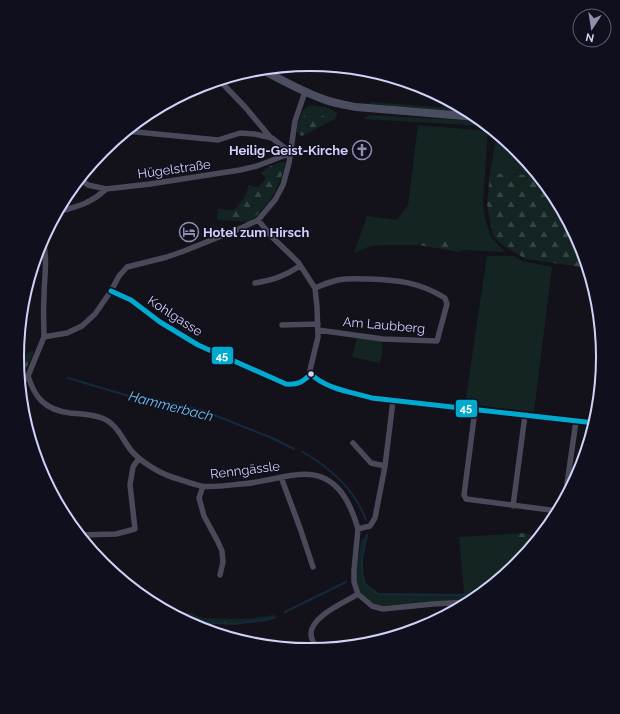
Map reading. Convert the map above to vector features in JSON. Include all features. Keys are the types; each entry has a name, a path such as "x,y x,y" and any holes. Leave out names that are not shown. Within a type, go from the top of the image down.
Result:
{"main road":[{"path":"269,74 289,85 323,99 356,107 464,116"}],"street":[{"path":"223,84 272,138 291,153"},
{"path":"44,337 67,333 82,326 95,314 112,290 119,276 127,267 184,251 240,230 258,220 275,200 283,185 291,153 295,121 305,92"},
{"path":"134,132 218,140 240,133 272,138"},
{"name":"Hügelstraße","path":"84,182 88,185 106,189 157,183 240,170 257,166 291,153"},
{"path":"65,210 88,203 99,196 106,189"},
{"path":"258,220 272,238 300,266 315,288 318,337 310,370 311,374 318,380 337,388 372,398 588,422"},
{"path":"25,379 28,376 44,337 44,298 47,265 46,249"},
{"path":"255,283 287,275 300,266"},
{"name":"Am Laubberg","path":"315,288 338,280 348,279 399,280 413,283 437,293 445,298 446,304 436,340 383,339 318,327"},
{"name":"Kohlgasse","path":"112,290 132,300 160,322 198,345 286,384 296,384 311,374"},
{"path":"282,325 318,327"},
{"name":"Renngässle","path":"28,376 32,389 38,399 54,409 69,413 87,414 103,418 114,426 130,450 139,458 170,477 203,486 241,484 295,474 312,474 326,479 337,487 347,500 354,514 358,529"},
{"path":"394,401 376,518 370,526 358,529 354,582 358,594 372,606 384,609 457,603"},
{"path":"475,410 464,495 466,499 552,510"},
{"path":"513,506 525,416"},
{"path":"567,482 576,421"},
{"path":"353,443 372,463 385,466"},
{"path":"85,534 116,534 135,529 130,485 133,467 139,458"},
{"path":"281,477 313,567"},
{"path":"203,486 199,498 204,516 222,551 223,562 220,575"},
{"path":"313,643 311,634 315,623 321,616 358,594"}],"green space":[{"path":"371,102 451,108 459,113 370,104"},
{"path":"311,105 326,107 338,113 335,119 310,113 300,118 304,110"},
{"path":"310,113 335,119 302,136 296,131 300,118"},
{"path":"370,115 471,120 478,126 363,119"},
{"path":"418,125 485,131 488,133 483,203 485,220 492,238 505,252 463,250 459,252 453,242 426,242 419,245 382,245 368,247 354,253 367,216 397,220 408,205"},
{"path":"496,139 532,176 524,175 490,173"},
{"path":"286,162 277,189 257,215 249,222 217,220 218,209 234,210 244,198 249,186 259,187 266,178 261,173 268,167"},
{"path":"490,173 532,176 558,214 567,231 582,267 526,259 502,245 493,236 487,204"},
{"path":"440,239 453,242 459,252 419,245 431,240"},
{"path":"487,256 514,256 522,261 552,267 534,412 465,404"},
{"path":"357,338 381,341 383,349 380,363 352,357"},
{"path":"30,351 34,352 27,367 24,366 24,354 26,355"},
{"path":"524,533 533,536 528,542 508,534"},
{"path":"508,534 528,542 499,572 458,602 383,607 364,596 359,589 356,573 357,564 361,542 366,536 362,566 366,583 373,590 382,594 464,595 459,537"},
{"path":"182,613 191,613 210,623 210,625"},
{"path":"191,613 202,618 246,619 274,615 277,617 264,622 226,624 210,623"}],"waterway":[{"name":"Hammerbach","path":"68,378 132,397 151,398 204,411 272,438 294,449"},
{"name":"Hammerbach","path":"303,452 323,465 340,480 355,499 366,520"},
{"name":"Hammerbach","path":"367,535 362,559 362,574 365,584 378,594 470,595"},
{"path":"285,612 346,582"},
{"path":"205,623 235,624 274,618"}],"transit line":[{"name":"45","path":"111,291 131,300 160,322 198,345 286,384 300,382 311,374 332,387 372,398 588,422"}],"place":[{"name":"Heilig-Geist-Kirche","path":"362,150"},
{"name":"Hotel zum Hirsch","path":"189,232"}]}
